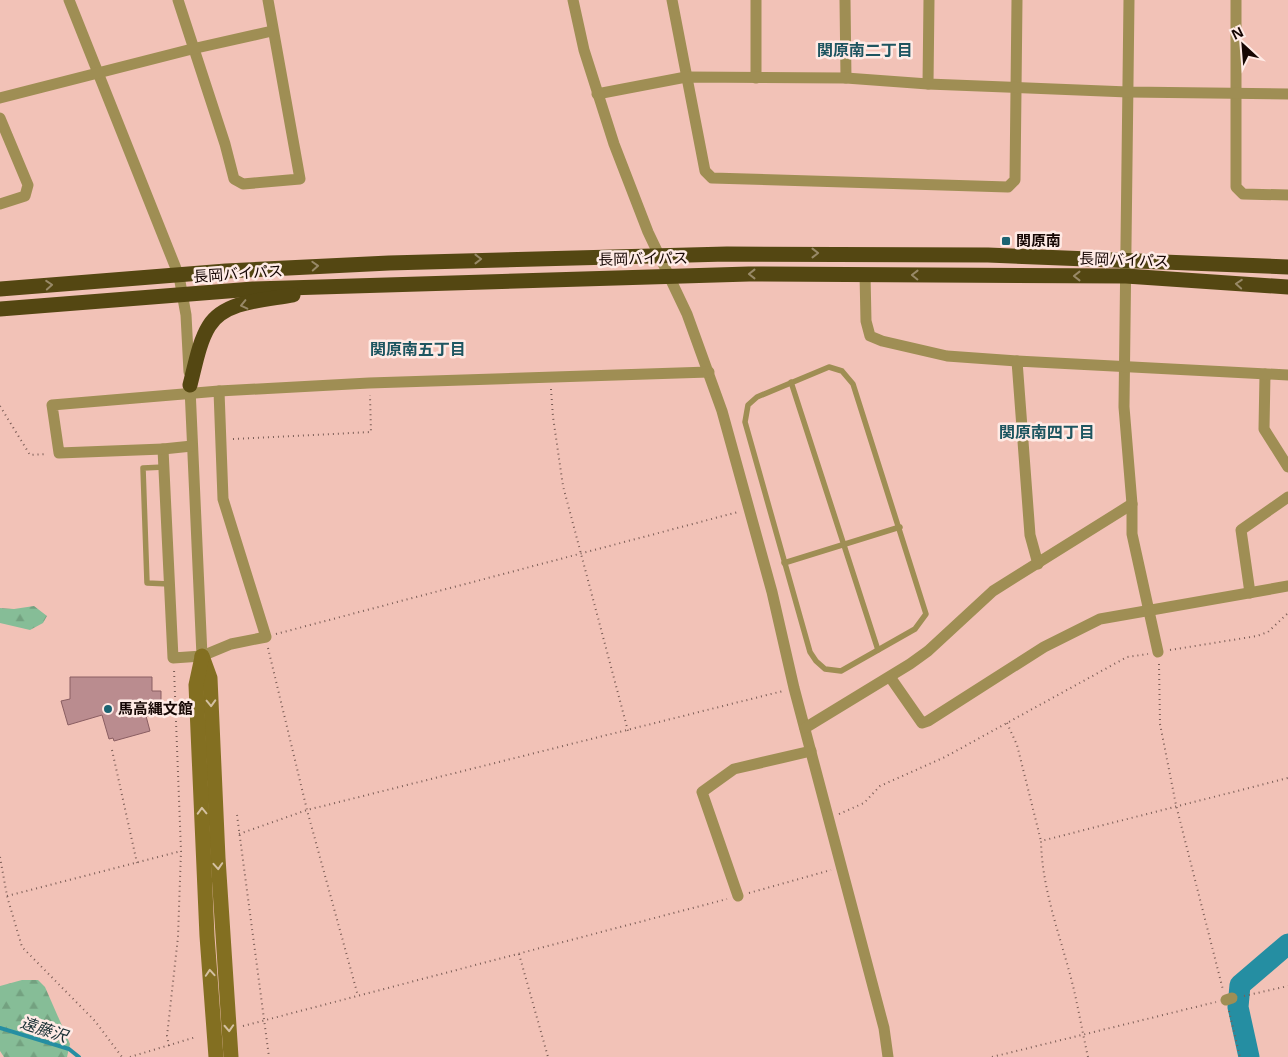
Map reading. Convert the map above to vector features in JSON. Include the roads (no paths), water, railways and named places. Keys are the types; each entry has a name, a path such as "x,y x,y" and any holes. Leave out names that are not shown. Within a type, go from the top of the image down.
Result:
{"highway":[{"name":"長岡バイパス","path":"0,289 226,271 468,259 885,252 1127,259 1288,267"},
{"name":"長岡バイパス","path":"0,309 184,296 252,289 670,276 865,274 1126,276 1288,287"},
{"path":"190,389 208,327 222,313 242,305 344,286"}],"street":[{"path":"69,0 179,276 184,296 202,656 196,685 207,936 216,1057"},
{"path":"178,0 192,49 225,144 234,179 243,184 300,179 272,31 268,0"},
{"path":"574,0 584,50 597,94 644,223 691,322 722,411 747,510 772,592 794,688 884,1028 888,1057"},
{"path":"672,0 705,171 712,178 1008,187 1015,180 1017,0"},
{"path":"756,0 756,78"},
{"path":"845,0 846,78"},
{"path":"928,84 929,0"},
{"path":"1128,0 1127,259 1124,407 1132,504 1132,534 1151,611 1158,652"},
{"path":"1236,0 1236,186 1243,194 1288,195"},
{"path":"0,98 98,72 272,31"},
{"path":"597,94 686,77 846,78 928,84 1016,86 1128,92 1288,94"},
{"path":"0,118 28,185 24,196 0,204"},
{"path":"865,274 866,327 870,336 882,342 947,356 1288,375"},
{"path":"1017,361 1030,535 1038,564"},
{"path":"192,446 59,454 52,405 190,389 219,392 370,383 709,372"},
{"path":"1265,374 1264,429 1288,467"},
{"path":"163,449 173,658 202,656 231,644 266,637 223,498 219,392"},
{"path":"1250,593 1240,530 1288,498"},
{"path":"805,728 890,677 928,651 993,591 1132,504"},
{"path":"890,677 922,723 1044,647 1100,619 1288,586"},
{"path":"202,656 210,678 218,858 231,1057"},
{"path":"738,896 702,792 734,769 811,751"}],"lane":[{"path":"829,367 836,368 848,376 853,384 900,527 926,614 915,629 842,671 825,669 816,662 810,652 745,422 746,412 752,400 791,382 829,367"},
{"path":"791,382 878,650"},
{"path":"164,467 143,468 146,583 169,584"},
{"path":"784,563 900,527"}],"waterway":[{"path":"1249,1057 1238,1007 1240,985 1288,944"},
{"name":"遠藤沢","path":"0,1028 69,1049 79,1057"}],"place":[{"name":"関原南","path":"1006,241"},
{"name":"馬高縄文館","path":"108,709"}],"district":[{"name":"関原南二丁目","path":"865,50"},
{"name":"関原南五丁目","path":"418,349"},
{"name":"関原南四丁目","path":"1047,432"}]}
